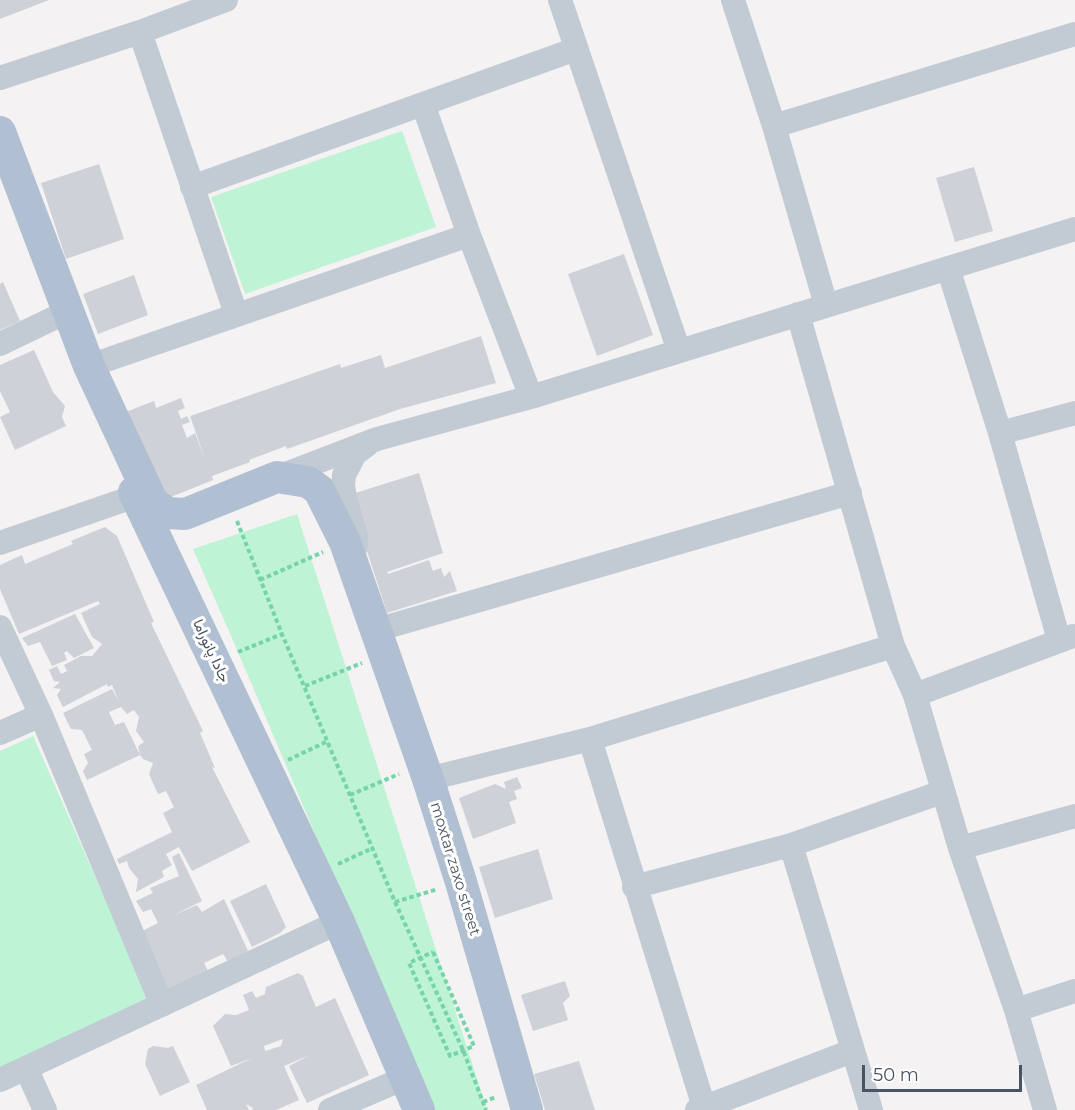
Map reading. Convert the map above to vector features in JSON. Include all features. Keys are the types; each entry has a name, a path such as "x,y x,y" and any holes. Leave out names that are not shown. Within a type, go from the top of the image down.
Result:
{"main road":[{"path":"0,132 89,366 153,503 160,509 176,515 185,514 278,477"},
{"name":"جادا پانوراما","path":"0,193 52,319 339,922 419,1110"},
{"name":"moxtar zaxo street","path":"278,477 308,482 319,490 349,551 461,882 527,1110"}],"street":[{"path":"0,78 140,32 226,0"},
{"path":"560,0 679,351"},
{"path":"733,0 774,126 826,305"},
{"path":"140,32 236,314"},
{"path":"774,126 1075,34"},
{"path":"192,187 576,49"},
{"path":"423,104 469,235 531,397"},
{"path":"278,477 377,439 531,397 1075,229"},
{"path":"89,366 469,235"},
{"path":"915,695 1067,637 948,268"},
{"path":"798,314 893,646 915,695 942,792 1016,1010 1045,1110"},
{"path":"0,344 52,319"},
{"path":"1000,433 1075,412"},
{"path":"349,551 356,546 356,536 345,498 344,475 355,454 377,439"},
{"path":"380,642 850,493"},
{"path":"0,543 136,496"},
{"path":"0,627 41,715 162,1005"},
{"path":"424,772 590,739 893,646"},
{"path":"0,733 41,715"},
{"path":"590,739 701,1109 852,1051"},
{"path":"634,887 791,845 942,792"},
{"path":"960,848 1075,816"},
{"path":"791,845 871,1110"},
{"path":"0,1080 339,922"},
{"path":"1016,1010 1075,991"},
{"path":"26,1068 45,1110"},
{"path":"330,1110 405,1078"}],"path":[{"path":"228,498 282,634 395,902 463,1050 486,1110"},
{"path":"260,580 349,551"},
{"path":"215,661 282,634"},
{"path":"305,686 380,642"},
{"path":"267,770 328,741"},
{"path":"350,795 424,772"},
{"path":"316,874 373,848"},
{"path":"395,902 461,882"},
{"path":"433,952 474,1046 463,1050 450,1056 409,963 433,952"}],"green space":[{"path":"402,131 436,227 245,294 211,197"},
{"path":"297,514 487,1110 432,1110 193,549"},
{"path":"33,736 151,1003 0,1070 0,751"}],"building":[{"path":"0,0 49,0 0,19"},
{"path":"99,164 124,239 66,259 41,183"},
{"path":"974,167 993,231 955,242 936,178"},
{"path":"624,254 653,335 597,356 568,274"},
{"path":"134,275 148,315 98,334 83,294"},
{"path":"3,282 20,321 0,330 0,284"},
{"path":"481,336 496,383 400,409 287,449 286,446 212,476 213,480 161,501 123,413 154,401 156,408 181,398 185,408 178,411 181,419 187,416 190,422 182,425 187,438 195,433 206,462 190,416 340,364 341,368 381,355 385,368"},
{"path":"34,350 53,392 65,406 62,417 66,426 15,450 0,417 10,412 0,391 0,365"},
{"path":"419,473 443,553 387,572 388,574 429,560 433,571 441,568 444,577 450,571 457,591 387,613 349,495"},
{"path":"105,527 117,536 154,622 151,623 203,731 200,733 215,768 212,767 250,842 192,871 179,847 166,854 172,865 162,871 164,877 136,892 138,879 129,868 127,861 119,864 117,859 172,832 163,813 174,807 166,791 158,794 149,774 153,763 143,759 140,755 87,780 83,771 88,763 84,754 92,750 82,730 71,729 63,713 112,689 119,702 112,685 108,687 107,684 63,707 57,695 61,689 53,688 60,682 54,681 49,670 57,666 61,674 67,671 64,665 81,656 92,656 102,644 92,637 81,613 100,604 98,601 19,634 0,589 0,565 22,555 25,564 73,544 71,541","holes":["121,707 127,714 134,710 139,717 136,731 144,742 138,746 140,755 124,722 115,725 109,712"]},
{"path":"75,614 94,648 74,658 67,651 64,653 67,660 52,666 40,642 28,646 22,638"},
{"path":"517,777 522,788 514,791 517,799 509,802 516,823 473,839 459,798 495,784 506,789 504,782"},
{"path":"538,849 553,899 495,918 479,867"},
{"path":"179,853 202,901 172,916 197,905 202,912 224,899 248,951 228,962 223,954 204,963 209,973 174,990 165,988 138,933 158,923 151,909 143,912 136,901 153,893 150,888 179,876 172,857"},
{"path":"266,884 286,927 280,933 252,947 230,901"},
{"path":"298,973 303,976 316,1007 335,998 369,1075 307,1103 289,1066 310,1055 284,1066 299,1100 276,1110 252,1110 253,1108 246,1104 249,1110 207,1110 196,1085 252,1058 231,1066 213,1026 225,1014 236,1015 249,1010 243,995 252,991 256,998 265,994 266,987","holes":["283,1039 281,1046 265,1051 264,1046"]},
{"path":"565,981 570,996 563,1003 568,1020 533,1031 521,995"},
{"path":"153,1046 168,1048 173,1046 190,1082 160,1096 145,1064 148,1049"},
{"path":"579,1061 595,1110 545,1110 534,1074"}]}
